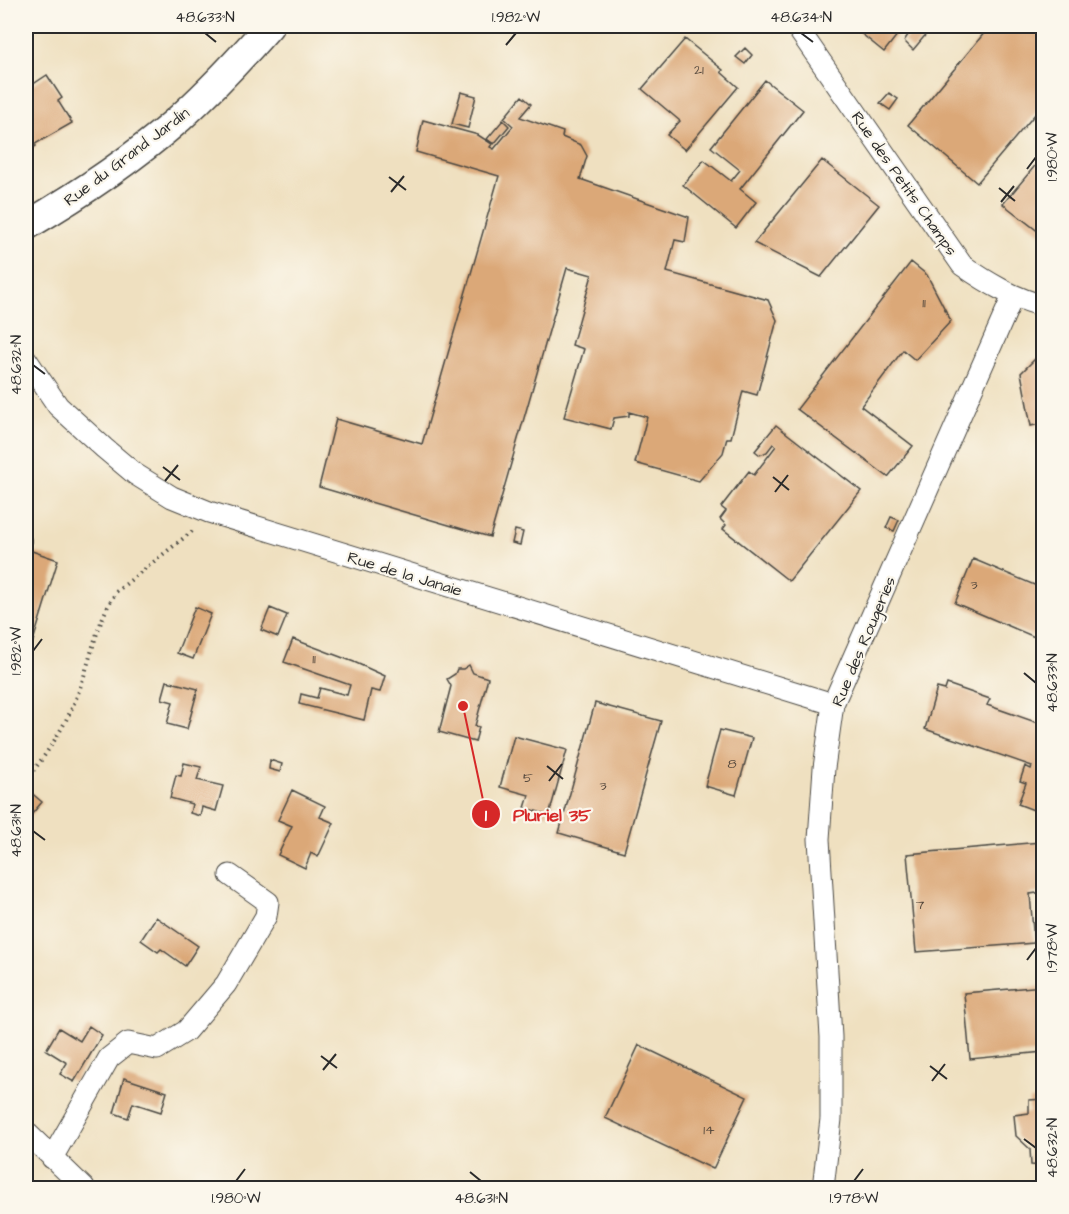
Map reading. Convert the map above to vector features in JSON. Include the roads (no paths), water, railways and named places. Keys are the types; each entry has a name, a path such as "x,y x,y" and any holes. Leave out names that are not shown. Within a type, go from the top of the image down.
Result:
{"street":[{"name":"Rue du Grand Jardin","path":"26,226 66,202 178,119 228,72 269,26"},
{"name":"Rue des Petits Champs","path":"796,26 962,265 986,282 1013,296 1044,306"},
{"name":"Rue des Rougeries","path":"823,1188 831,1119 831,1037 819,839 824,768 834,704 1013,296"},
{"name":"Rue de la Janaie","path":"26,359 58,406 135,474 172,497 209,512 834,704"},
{"path":"52,1158 109,1058 128,1043 157,1049 186,1031 226,984 266,916 268,902 230,875"},
{"path":"26,1132 84,1188"}],"place":[{"name":"Pluriel 35","path":"463,706"}]}
